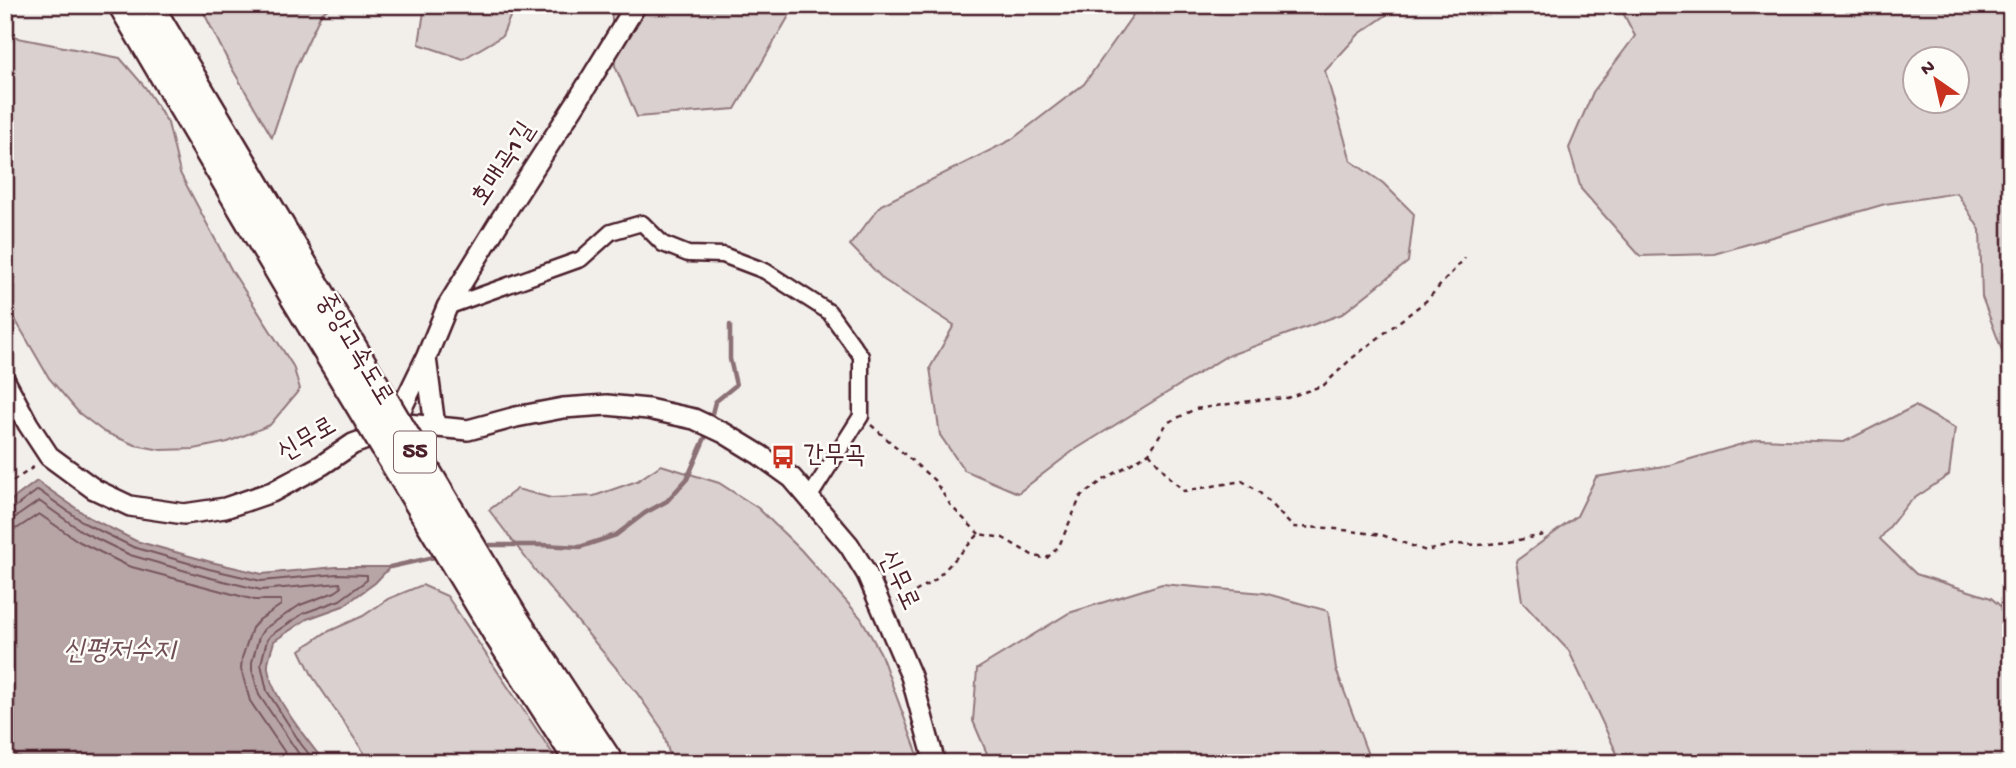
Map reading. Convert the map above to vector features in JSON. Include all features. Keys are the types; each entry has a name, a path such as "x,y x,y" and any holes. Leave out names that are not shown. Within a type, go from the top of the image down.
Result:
{"highway":[{"name":"중앙고속도로","path":"122,5 304,290 507,628 581,763"},
{"name":"중앙고속도로","path":"148,5 304,290"},
{"name":"중앙고속도로","path":"507,628 610,763"}],"street":[{"name":"호매곡1길","path":"391,430 447,307 636,5"},
{"path":"447,307 581,259 611,232 642,223 663,244 688,254 723,255 765,271 829,312 861,356 862,416 809,498"},
{"path":"426,358 435,426"},
{"name":"신무로","path":"5,381 49,456 94,489 130,506 184,514 225,508 272,492 322,465 353,444 407,424 468,430 563,408 607,405 649,409 694,419 724,433 792,478 849,545 867,574 911,676 935,763"}],"path":[{"path":"862,416 934,480 951,506 979,534 1003,538 1032,555 1046,559 1059,546 1081,496 1149,453 1167,422 1195,409 1287,398 1324,385 1351,359 1426,300 1465,258"},
{"path":"1149,453 1184,491 1242,481 1257,490 1293,527 1328,528 1382,535 1426,551 1455,544 1509,542 1548,534"},
{"path":"5,487 49,456"},
{"path":"883,611 934,580 979,534"}],"shaded area":[{"path":"200,5 333,5 321,14 295,69 272,137 230,65"},
{"path":"425,5 515,5 502,36 463,59 419,44"},
{"path":"611,5 798,5 793,9 735,109 637,117 615,66"},
{"path":"1140,5 1401,5 1359,34 1325,71 1351,161 1383,183 1414,214 1408,262 1342,314 1225,357 1073,451 1018,493 964,470 940,435 930,368 954,325 884,280 850,245 881,205 1011,140 1084,84"},
{"path":"1619,5 2011,5 2011,374 1982,297 1980,230 1957,193 1885,204 1714,254 1640,256 1581,189 1569,148 1593,92 1635,36"},
{"path":"5,27 18,38 120,58 145,87 168,123 180,173 232,271 293,366 300,389 270,425 228,442 194,449 161,450 135,445 104,432 79,413 49,378 5,302"},
{"path":"1915,406 1955,428 1949,475 1909,502 1880,539 1916,574 1991,598 2011,615 2011,763 1619,763 1620,760 1569,651 1522,601 1516,561 1577,516 1596,477 1670,465 1759,439 1844,442"},
{"path":"661,465 719,483 758,508 801,550 861,618 880,652 921,763 672,763 662,729 637,693 538,574 489,510 517,489 551,498 594,496 637,481"},
{"path":"1162,584 1264,593 1328,611 1336,669 1371,763 991,763 973,721 977,669 1069,613"},
{"path":"422,585 447,596 559,763 371,763 313,677 300,650 325,633 363,616 388,599"}],"water":[{"name":"신평저수지","path":"37,481 90,518 136,541 211,562 262,574 336,567 390,567 375,583 343,606 307,619 274,641 268,665 276,692 291,718 325,763 5,763 5,505"}],"waterway":[{"path":"710,421 715,402 736,385 730,359 730,325"},
{"path":"482,547 580,547 616,535 645,513 667,501 687,479 707,433"},
{"path":"390,567 439,556"}],"place":[{"name":"간무곡","path":"783,457"}]}
